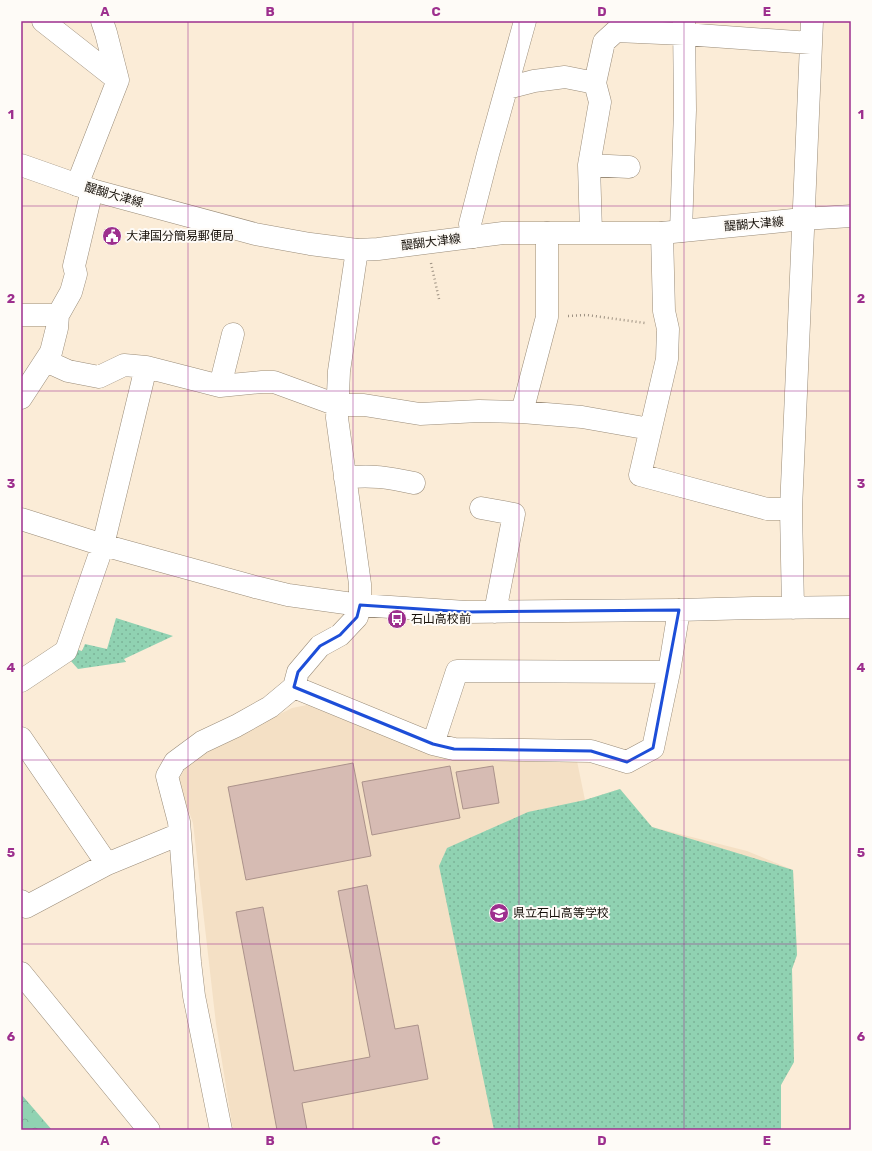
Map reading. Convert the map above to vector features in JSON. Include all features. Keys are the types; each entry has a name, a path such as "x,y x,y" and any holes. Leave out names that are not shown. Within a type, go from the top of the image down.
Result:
{"street":[{"path":"43,21 118,80"},
{"path":"21,398 51,352 56,334 58,315 71,292 76,274 74,266 84,187 118,80 102,21"},
{"path":"473,237 470,224 525,21"},
{"path":"793,608 791,509 814,219 811,43 812,21"},
{"path":"591,232 589,166 600,102 595,83 604,42 616,31 684,28 811,43"},
{"path":"684,28 685,110 671,232 664,311 668,329 667,359 640,475 767,509 791,509"},
{"path":"507,88 534,81 565,77 595,83"},
{"name":"醍醐大津線","path":"21,165 84,187 255,234 310,244 357,250 378,249 503,233 671,232 851,216"},
{"path":"589,166 629,167"},
{"path":"522,412 548,317 547,233"},
{"path":"222,1130 194,996 189,954 179,822 167,776 175,762 202,742 236,726 270,707 294,687 298,672 320,646 340,635 357,617 360,605 360,584 337,418 337,405 339,371 357,250"},
{"path":"21,315 58,315"},
{"path":"220,386 233,334"},
{"path":"46,361 68,371 99,377 124,365 146,367 220,386 274,382 337,405 364,405 420,414 478,410 522,412 582,417 650,429"},
{"path":"21,681 66,651 104,545 146,367"},
{"path":"345,478 357,476 381,477 414,483"},
{"path":"481,508 514,514 495,612"},
{"path":"21,519 104,545 255,587 288,595 360,605 466,612 851,607"},
{"path":"294,687 433,744 454,749 591,751 627,762 652,748 669,672 679,610"},
{"path":"433,744 457,671 669,672"},
{"path":"21,738 107,864"},
{"path":"23,906 107,864 180,834"},
{"path":"21,973 149,1130"}],"path":[{"path":"427,243 439,299"},
{"path":"548,317 587,315 658,325 667,323"}],"highlighted area":[{"path":"360,605 466,612 679,610 653,748 627,762 591,751 454,749 433,744 294,687 298,672 320,646 340,635 357,617"}],"shaded area":[{"name":"県立石山高等学校","path":"307,705 425,752 452,759 499,761 577,761 585,800 620,789 652,827 747,851 793,870 797,955 792,969 794,1062 781,1085 781,1130 233,1130 216,1024 193,823 178,781 188,763 205,752 292,708"}],"green space":[{"path":"116,618 173,636 124,659 126,662 78,669 70,660 75,649 82,651 85,644 107,649"},
{"path":"620,789 652,827 793,870 797,955 792,969 794,1062 781,1085 781,1130 494,1130 439,866 447,848 528,812 585,800"},
{"path":"21,1094 52,1130 21,1130"}],"building":[{"path":"353,763 371,856 246,880 228,787"},
{"path":"450,766 460,818 372,835 362,782"},
{"path":"493,766 499,803 463,809 456,772"},
{"path":"367,885 395,1029 418,1025 428,1079 302,1103 307,1130 277,1130 236,912 263,907 294,1071 370,1057 338,891"}],"place":[{"name":"大津国分簡易郵便局","path":"112,236"},
{"name":"石山高校前","path":"397,619"},
{"name":"県立石山高等学校","path":"499,913"}]}
